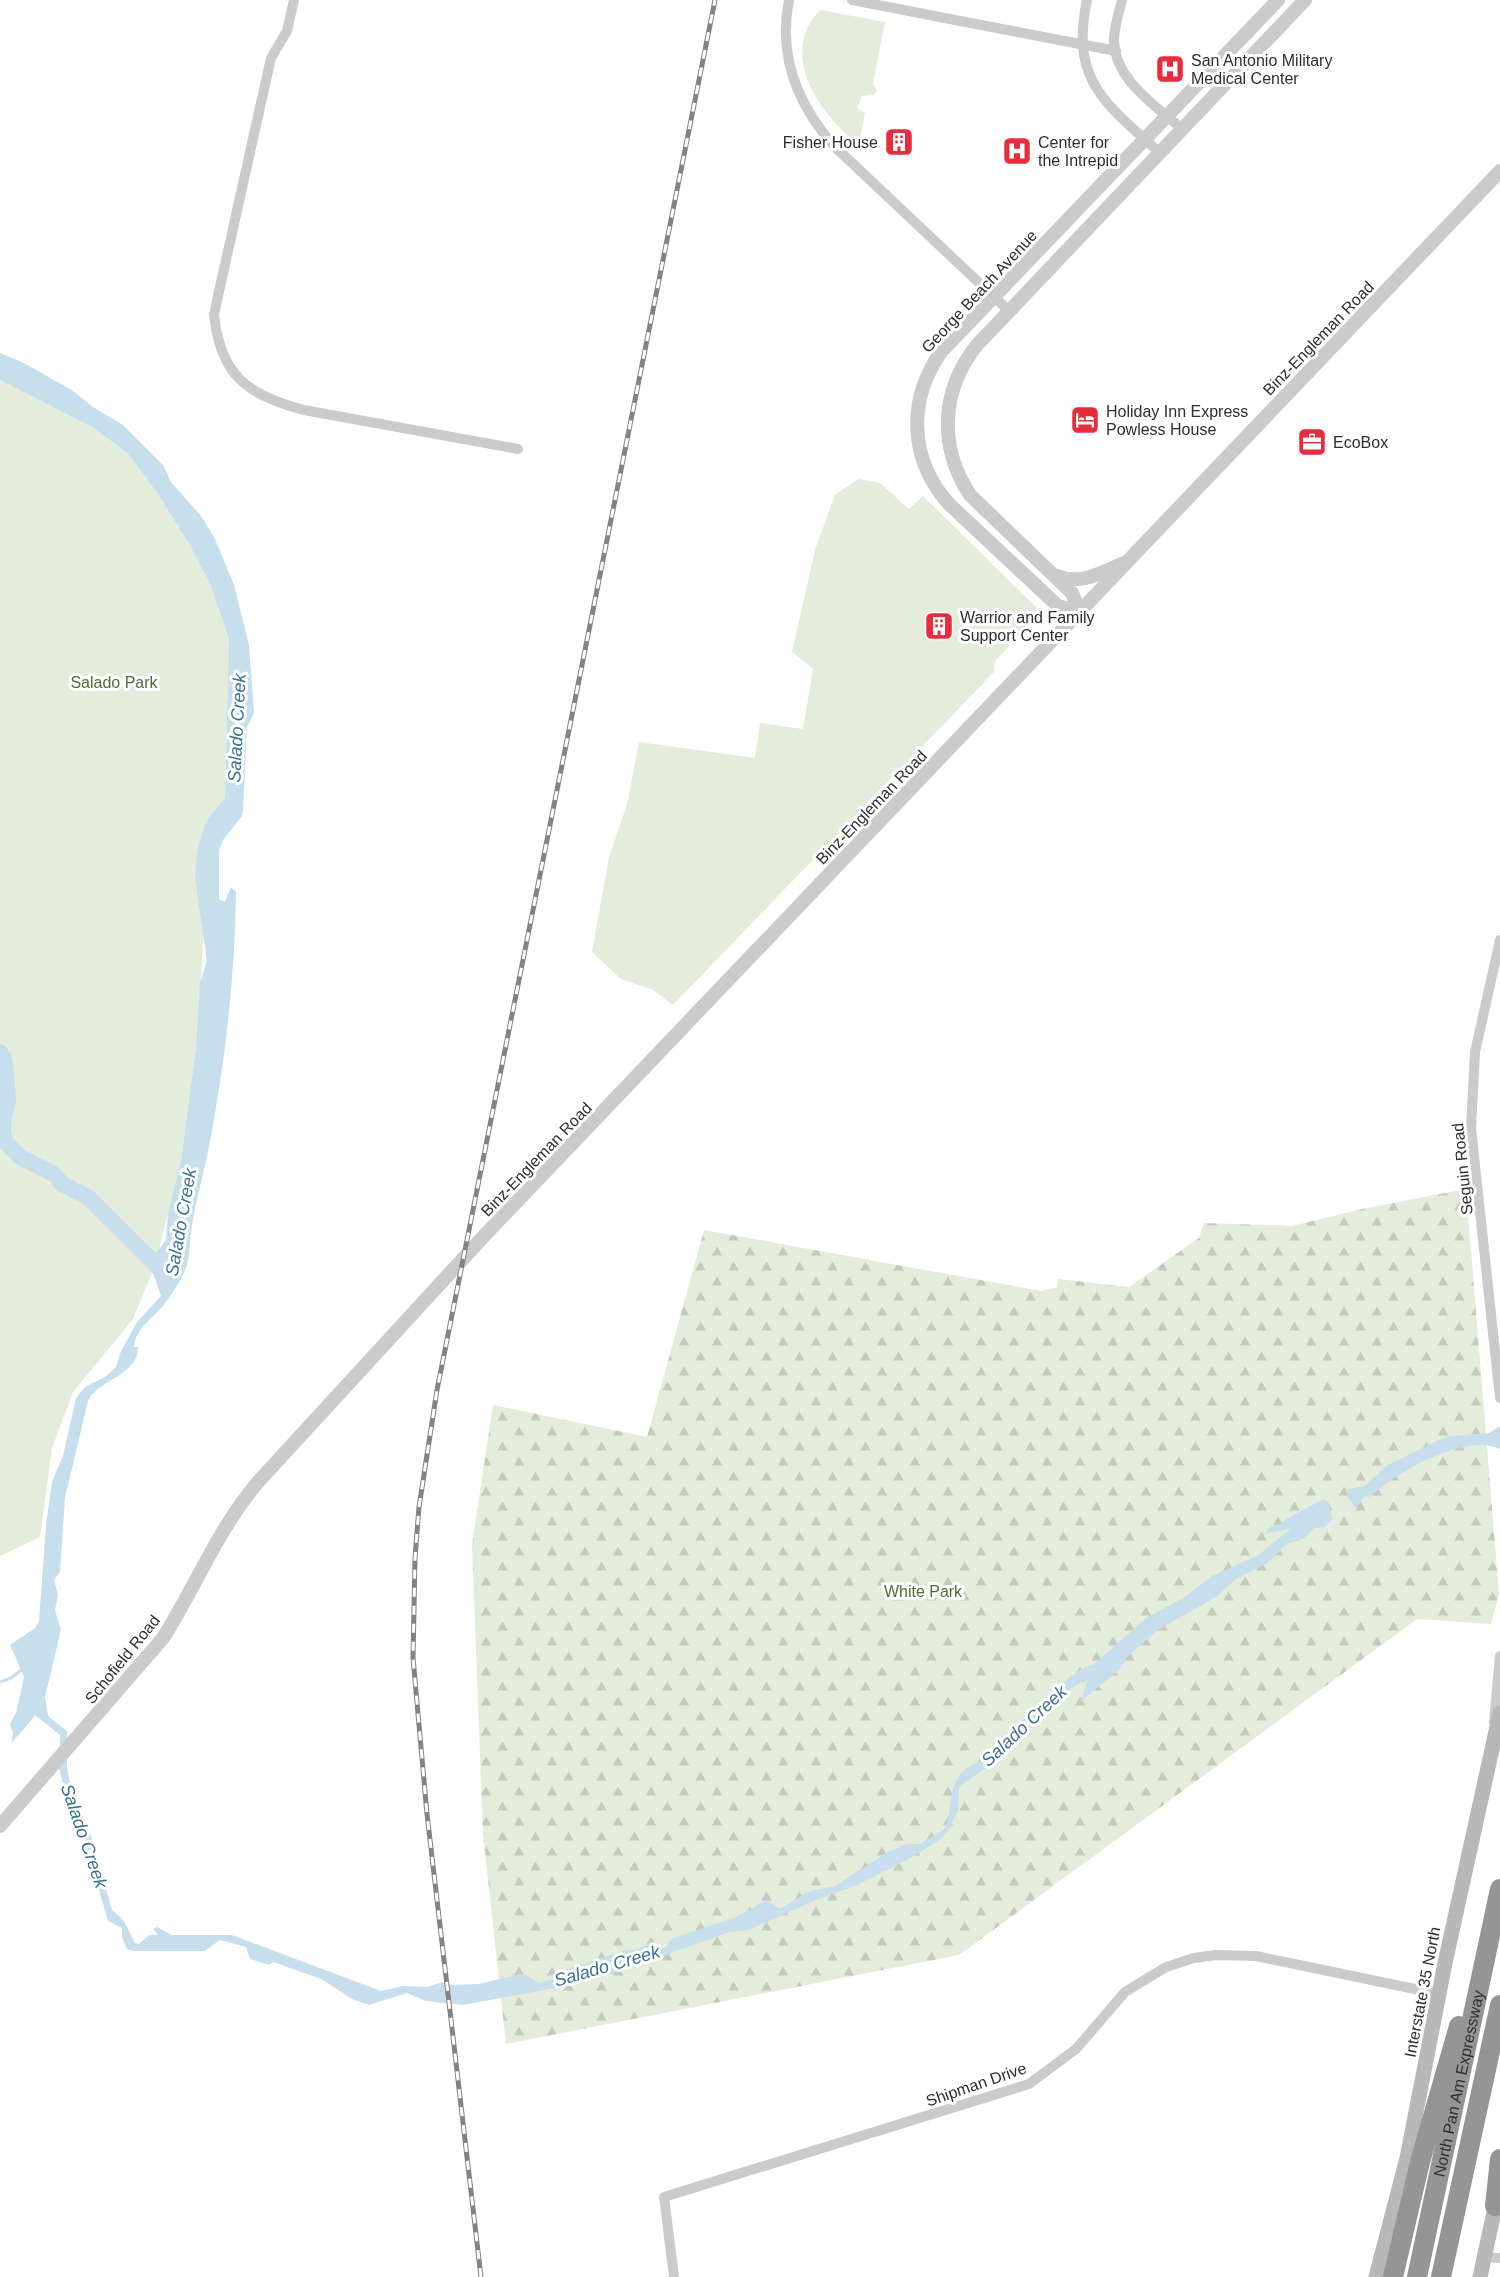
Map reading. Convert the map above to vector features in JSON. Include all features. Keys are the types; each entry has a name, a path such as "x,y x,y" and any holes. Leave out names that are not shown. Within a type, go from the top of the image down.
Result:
{"highway":[{"path":"1393,2277 1432,2117 1498,1896"},
{"name":"North Pan Am Expressway","path":"1417,2277 1498,1896"},
{"name":"North Pan Am Expressway","path":"1441,2277 1500,2005"},
{"path":"1495,2206 1500,2159"}],"main road":[{"name":"Interstate 35 North","path":"1376,2277 1407,2158 1439,1994 1500,1713"},
{"path":"1480,2277 1492,2258 1495,2206 1500,2183"}],"street":[{"path":"294,0 287,31 271,58 214,314 217,338 223,356 256,394 277,403 304,410 518,449"},
{"path":"789,0 786,24 788,60 811,118 834,146 1009,311"},
{"path":"852,0 1116,51"},
{"path":"1087,0 1082,25 1085,66 1099,93 1160,153"},
{"path":"1122,0 1114,38 1122,70 1129,80 1182,129"},
{"name":"George Beach Avenue","path":"1080,612 1058,606 949,504 928,475 917,443 917,406 928,372 941,352 1278,0"},
{"path":"1080,612 1072,593 970,495 956,468 948,438 950,400 957,376 977,345 1305,0"},
{"name":"Binz-Engleman Road","path":"270,1469 464,1257 1500,171"},
{"path":"1054,575 1071,581 1091,578 1128,561"},
{"name":"Seguin Road","path":"1500,940 1475,1052 1471,1128 1500,1398"},
{"name":"Schofield Road","path":"0,1826 150,1655 181,1611 227,1522 270,1469"},
{"path":"1490,1757 1500,1656"},
{"name":"Shipman Drive","path":"674,2277 664,2197 1029,2084 1076,2049 1125,1992 1142,1980 1181,1962 1216,1955 1256,1956 1439,1994"}],"green space":[{"path":"820,10 885,22 873,84 877,91 874,95 862,96 857,108 865,113 859,145 830,117 818,101 803,64 802,46 808,27"},
{"name":"Salado Park","path":"0,380 94,428 128,454 158,494 190,546 210,584 229,639 225,798 206,821 195,878 204,931 196,1047 181,1160 155,1266 133,1319 73,1392 52,1448 40,1537 0,1556"},
{"path":"858,479 880,483 909,509 923,496 1041,612 995,661 994,672 673,1005 653,990 621,979 592,952 609,857 627,804 639,742 755,758 760,723 803,729 813,669 792,652 815,550 835,495"},
{"name":"White Park","path":"1466,1189 1499,1594 1491,1624 1417,1619 959,1955 506,2044 483,1834 472,1545 493,1405 647,1437 704,1230 1041,1291 1057,1287 1058,1279 1129,1287 1199,1238 1204,1223 1292,1226 1362,1209"}],"water":[{"name":"Salado Creek","path":"0,353 24,363 73,391 93,407 123,425 163,465 171,482 201,516 215,539 234,585 249,645 254,713 247,727 243,810 242,816 223,840 219,851 219,899 225,902 231,887 236,892 229,1014 216,1106 194,1214 187,1265 172,1294 137,1335 134,1347 138,1347 137,1356 132,1364 100,1388 88,1401 65,1498 60,1572 54,1580 58,1595 55,1610 61,1630 45,1697 48,1716 67,1731 67,1768 75,1809 91,1836 112,1910 124,1921 135,1943 139,1944 149,1935 158,1935 153,1929 157,1927 172,1935 232,1935 381,1991 403,1986 427,1987 443,1982 453,1985 479,1984 521,1974 538,1983 565,1976 568,1969 626,1950 638,1949 652,1942 655,1947 664,1948 673,1938 736,1917 767,1900 780,1909 810,1891 835,1886 886,1853 907,1844 920,1844 946,1828 953,1789 961,1773 979,1762 1058,1687 1075,1673 1097,1662 1146,1618 1185,1597 1212,1576 1257,1556 1292,1528 1264,1534 1272,1526 1281,1524 1286,1519 1324,1499 1328,1503 1332,1519 1325,1527 1314,1528 1304,1538 1287,1544 1266,1564 1237,1578 1216,1597 1159,1629 1127,1657 1120,1669 1080,1702 1088,1680 1067,1692 1008,1751 959,1787 958,1810 950,1828 941,1839 909,1859 853,1887 818,1899 749,1930 729,1932 622,1971 577,1984 463,2005 426,2001 407,1993 369,2005 352,1999 321,1979 273,1962 269,1965 250,1959 246,1947 220,1940 205,1951 134,1951 127,1949 122,1937 122,1928 108,1921 85,1843 71,1815 59,1768 60,1735 35,1715 11,1744 13,1733 10,1724 16,1713 24,1677 10,1645 35,1628 39,1621 46,1525 52,1482 63,1456 76,1398 85,1387 105,1377 116,1367 121,1351 137,1322 161,1296 151,1267 156,1253 166,1240 168,1213 181,1160 196,1047 200,982 207,961 195,878 197,852 206,821 225,798 229,639 210,584 190,546 158,494 128,454 94,428 0,380"},
{"path":"1500,1426 1500,1449 1485,1445 1450,1450 1413,1467 1381,1487 1370,1497 1365,1496 1356,1508 1347,1496 1348,1489 1365,1486 1386,1466 1430,1444 1450,1436 1489,1433"}],"waterway":[{"name":"Salado Creek","path":"0,1052 5,1061 8,1101 3,1121 3,1135 7,1144 20,1157 54,1174 62,1184 88,1197 169,1278"},
{"path":"0,1682 11,1678 24,1668"}],"railway":[{"path":"481,2277 427,1814 413,1658 415,1558 419,1507 437,1390 715,0"}],"place":[{"name":"San Antonio Military Medical Center","path":"1170,69"},
{"name":"Fisher House","path":"899,142"},
{"name":"Center for the Intrepid","path":"1017,151"},
{"name":"Holiday Inn Express Powless House","path":"1085,420"},
{"name":"EcoBox","path":"1312,442"},
{"name":"Warrior and Family Support Center","path":"939,626"}]}
